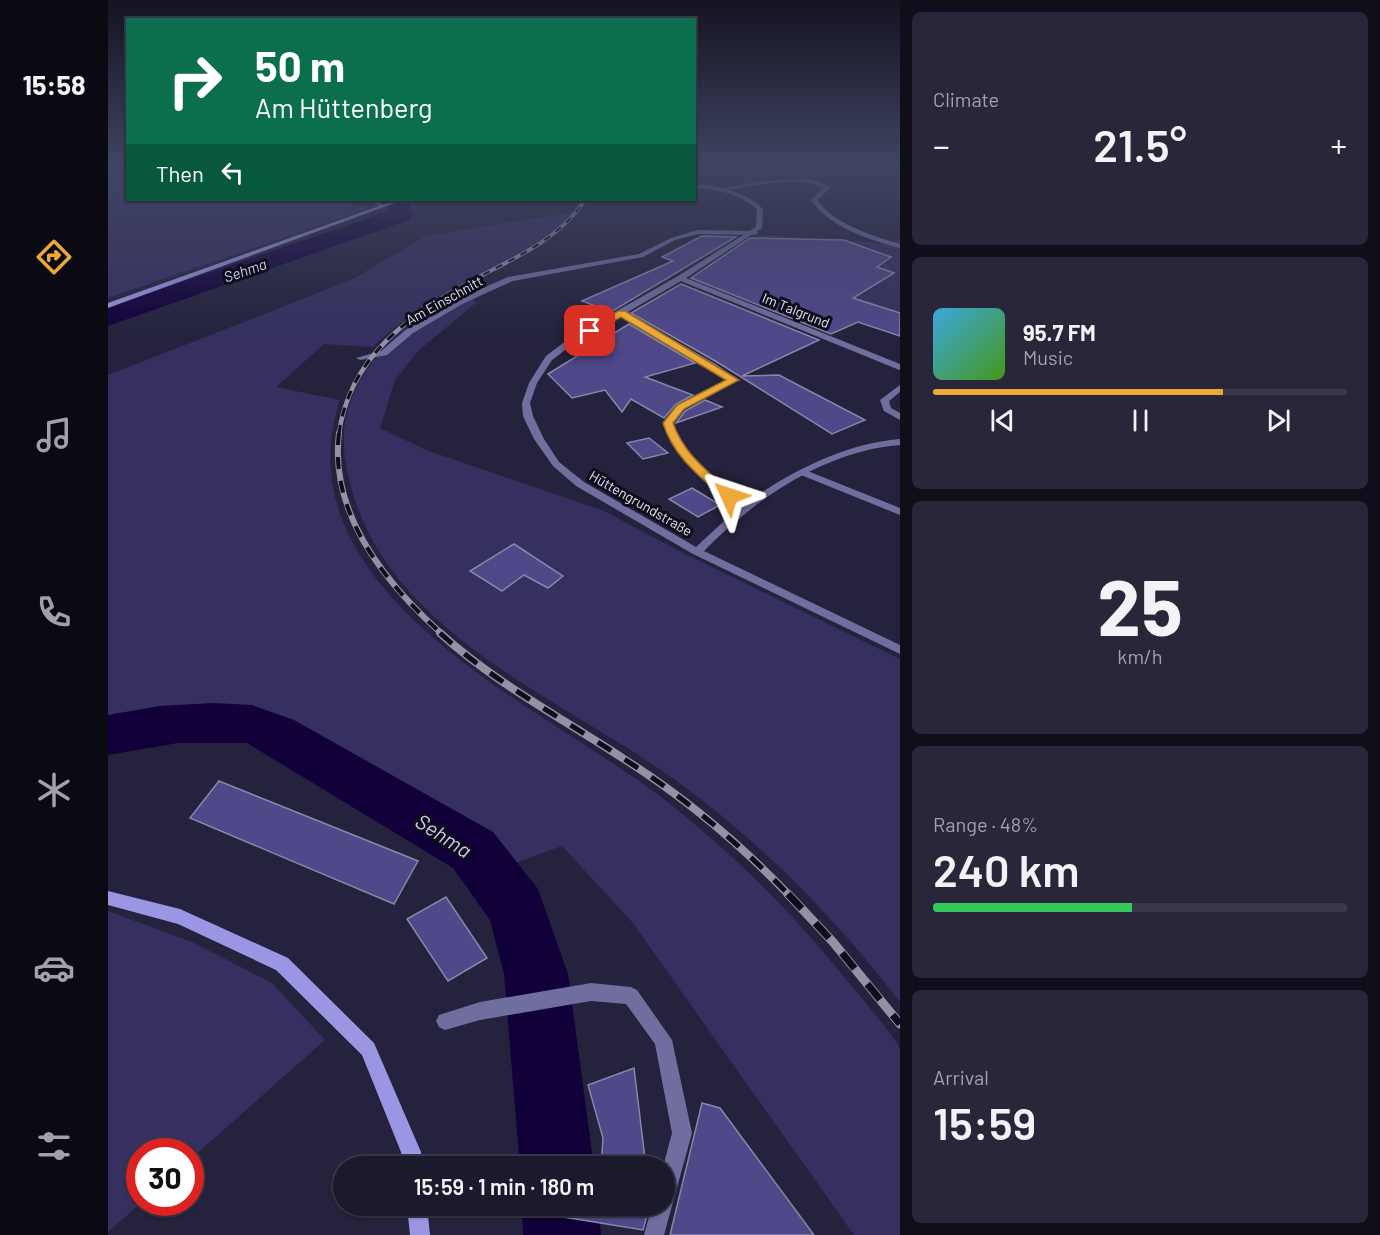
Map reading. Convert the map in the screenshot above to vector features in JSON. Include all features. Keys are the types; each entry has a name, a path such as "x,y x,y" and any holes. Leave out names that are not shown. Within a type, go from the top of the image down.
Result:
{"main road":[{"path":"108,306 342,221"},
{"path":"108,898 180,917 282,964 368,1050 412,1156"},
{"path":"418,1216 420,1235"}],"street":[{"path":"755,233 759,228 759,221"},
{"path":"840,221 872,237 900,246"},
{"name":"Am Einschnitt","path":"360,358 384,353 410,331 461,301 511,279 641,256 673,239 698,232 755,233"},
{"name":"Hüttengrundstraße","path":"755,233 574,339 549,358 533,383 526,403 528,416 539,439 556,464 580,484 697,552 900,650"},
{"name":"Im Talgrund","path":"681,278 900,367"},
{"path":"621,313 734,380 681,407 668,423 673,440 687,459 743,509"},
{"path":"900,388 884,400 887,409 900,417"},
{"path":"697,552 743,509 805,473 831,459 863,447 885,442 900,442"},
{"path":"805,473 900,512"},
{"path":"446,1021 480,1011 591,992 632,996 663,1040 682,1133 675,1158"},
{"path":"654,1235 659,1216"}],"shaded area":[{"path":"108,221 334,221 108,298"},
{"path":"520,221 565,221 536,243 415,312 373,347 324,344 276,387 340,400 331,468 347,530 382,586 432,636 490,682 661,797 733,858 799,924 891,1034 900,1049 900,1235 854,1235 632,922 562,846 487,873 276,734 236,724 193,722 108,735 108,375 351,280 426,236"},
{"path":"761,235 885,243 900,240 900,328 708,267"},
{"path":"455,294 472,298 477,302 418,351 395,380 380,428 426,450 604,511 685,554 900,659 900,1002 824,912 769,857 739,831 678,782 475,650 429,612 390,568 361,518 345,459 344,431 349,406 359,382 373,361 391,341 411,323"},
{"path":"108,911 192,942 272,983 325,1040 204,1147 204,1138 126,1138 126,1216 108,1232"}],"building":[{"path":"702,236 736,237 611,312 582,301 673,261 662,257"},
{"path":"750,238 844,240 891,257 877,267 894,273 853,298 900,313 900,336 858,322 831,334 691,278"},
{"path":"681,284 819,340 742,376 779,375 865,420 832,434 717,362 631,313"},
{"path":"629,324 695,363 645,377 693,395 676,404 664,418 631,399 622,412 605,390 572,398 548,374"},
{"path":"705,400 722,407 676,423 685,411"},
{"path":"649,438 668,453 643,459 627,443"},
{"path":"692,488 720,505 698,517 669,499"},
{"path":"514,544 563,576 548,588 524,575 502,591 470,571"},
{"path":"219,781 418,861 394,904 190,818"},
{"path":"446,897 487,958 448,981 407,919"},
{"path":"634,1068 645,1156 602,1156 603,1138 588,1085"},
{"path":"702,1103 720,1108 814,1235 670,1235"},
{"path":"564,1216 647,1216 643,1230"}],"waterway":[{"name":"Sehma","path":"108,317 385,221"},
{"name":"Sehma","path":"108,735 143,728 196,723 256,726 276,734 473,850 517,909 536,974 556,1156"},
{"name":"Sehma","path":"561,1216 562,1235"}],"railway":[{"path":"471,281 534,247 567,221"},
{"path":"339,434 345,407 355,382 369,360 406,323 450,293 474,280"},
{"path":"339,433 338,463 343,491 352,519 365,545 400,592 442,634"},
{"path":"440,633 506,684 624,759 690,805 788,894"},
{"path":"788,894 833,942 900,1024"}],"route":[{"path":"590,331 621,313 734,380 681,407 668,423 673,440 687,459 729,496"}]}
